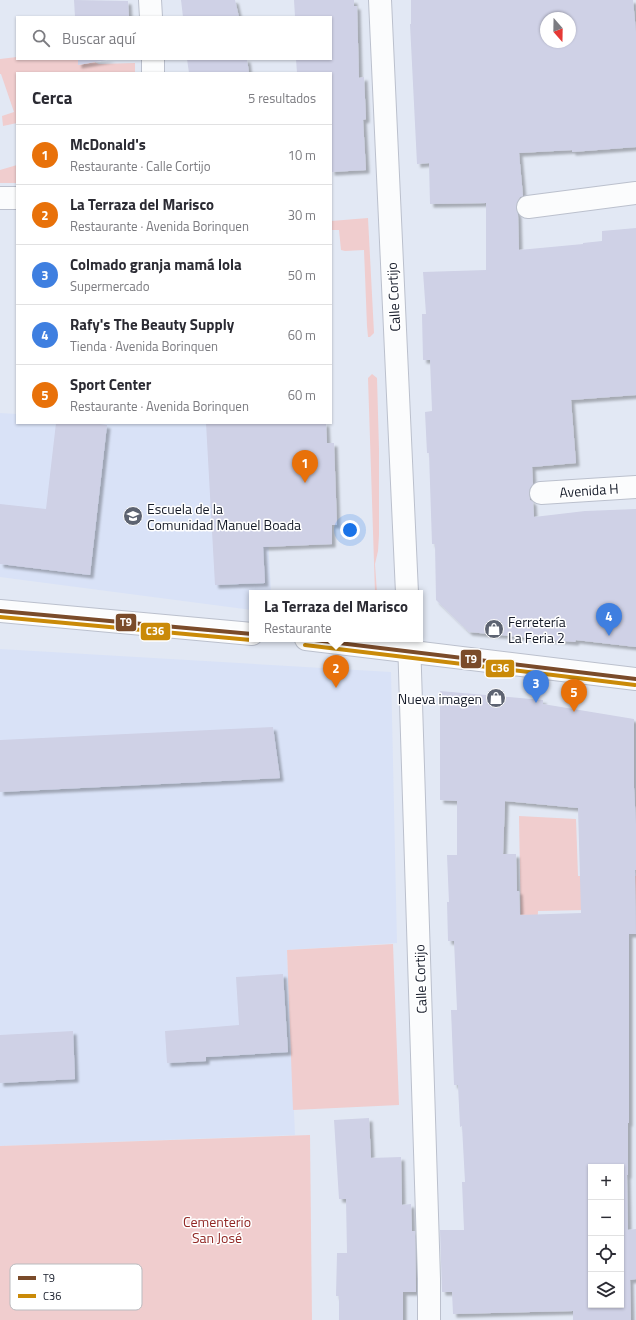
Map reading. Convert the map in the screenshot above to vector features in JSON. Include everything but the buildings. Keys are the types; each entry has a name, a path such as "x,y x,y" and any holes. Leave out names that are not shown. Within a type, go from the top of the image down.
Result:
{"street":[{"path":"150,0 151,16"},
{"name":"Calle Cortijo","path":"380,0 407,590"},
{"path":"153,60 153,72"},
{"path":"528,207 636,193"},
{"path":"0,198 16,198"},
{"name":"Avenida H","path":"541,493 636,487"},
{"path":"0,612 249,634"},
{"path":"358,642 410,645 636,679"},
{"name":"Calle Cortijo","path":"410,645 429,1320"}],"shaded area":[{"name":"Escuela de la Comunidad Manuel Boada","path":"0,413 16,414 16,424 262,424 271,590 249,590 249,610 0,577"},
{"path":"0,649 391,672 397,943 287,950 295,1135 0,1146"}],"green space":[{"path":"16,57 16,60 78,60 78,65 94,62 99,64 135,63 135,72 16,72 16,123 3,126 2,116 14,112 0,74 0,59"},
{"path":"16,165 16,183 0,183 0,170"},
{"path":"368,218 374,333 370,337 368,337 367,326 364,250 341,250 339,230 332,230 332,221"},
{"path":"372,374 377,378 379,535 375,564 377,590 375,590 368,378"},
{"path":"519,816 576,819 578,876 636,876 635,909 538,911 537,932 521,932"},
{"path":"393,944 399,1105 293,1110 287,950"},
{"name":"Cementerio San José","path":"310,1135 312,1320 0,1320 0,1146"}],"transit line":[{"name":"T9","path":"0,611 249,634"},
{"name":"C36","path":"0,617 249,640"},
{"name":"T9","path":"331,642 636,679"},
{"name":"C36","path":"305,645 635,685"}],"place":[{"name":"McDonald's","path":"305,483"},
{"name":"Escuela de la Comunidad Manuel Boada","path":"133,516"},
{"name":"Ferretería La Feria 2","path":"494,629"},
{"name":"Rafy's The Beauty Supply","path":"609,636"},
{"name":"La Terraza del Marisco","path":"336,688"},
{"name":"Nueva imagen","path":"496,698"},
{"name":"Colmado granja mamá lola","path":"536,703"},
{"name":"Sport Center","path":"574,712"}]}
